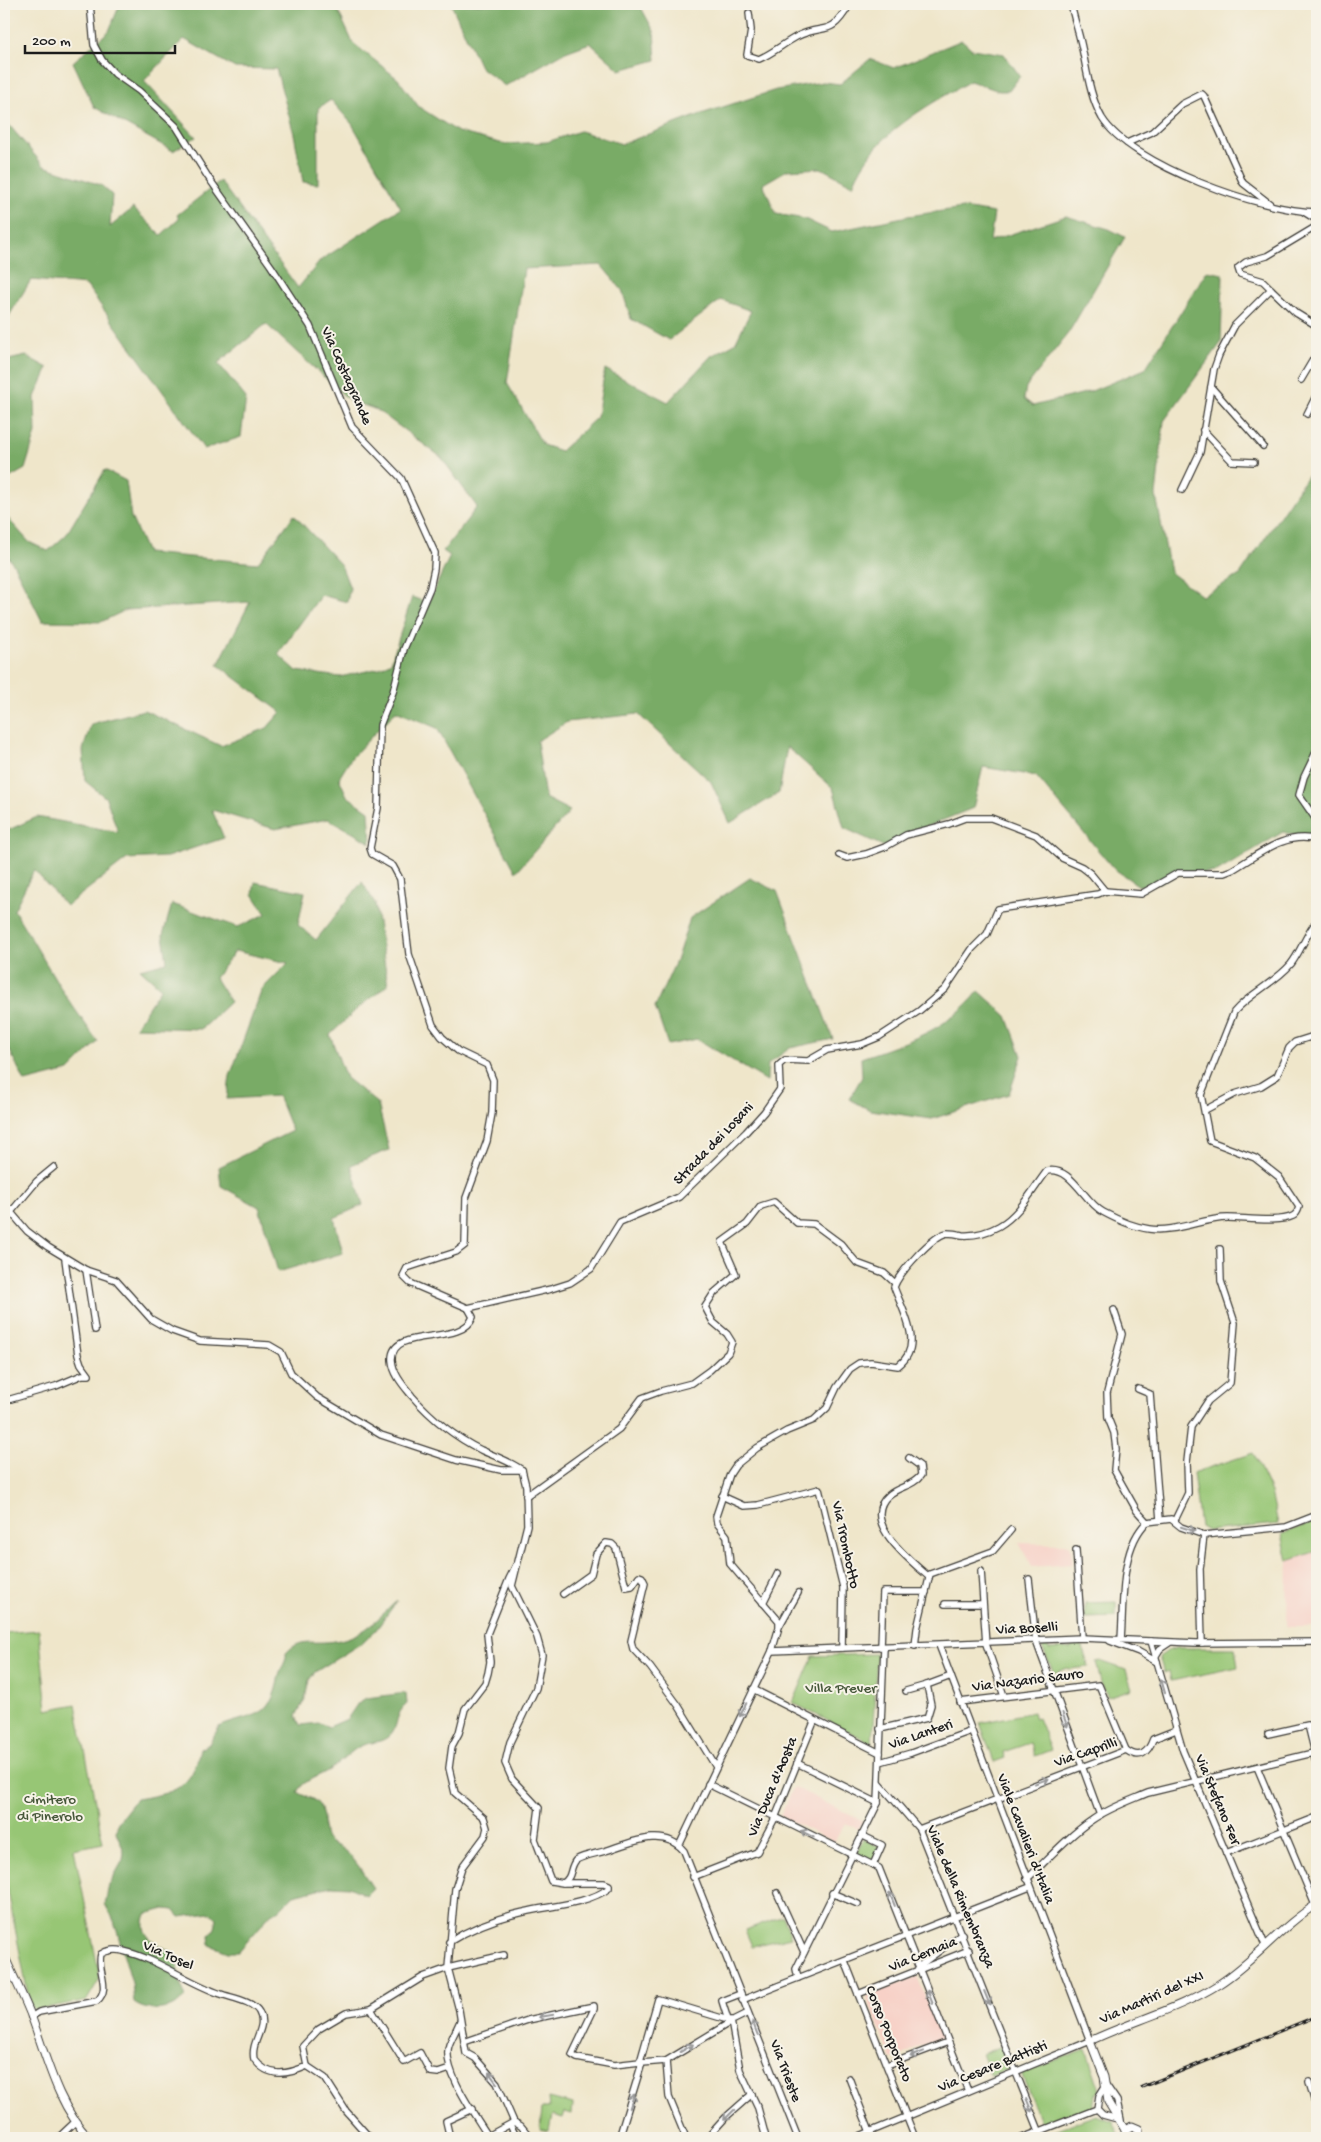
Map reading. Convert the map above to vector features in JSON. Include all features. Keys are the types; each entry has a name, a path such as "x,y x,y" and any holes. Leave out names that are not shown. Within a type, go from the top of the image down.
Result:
{"street":[{"name":"Via Costagrande","path":"90,4 94,45 102,60 115,74 139,91 176,126 208,177 266,258 310,326 352,427 401,478 435,553 430,588 404,649 393,692 380,725 379,799 370,848 372,854 393,866 400,879 409,954 433,1024 454,1048 487,1065 493,1080 492,1113 487,1141 466,1198 465,1245 456,1252 407,1268 403,1276 410,1282 468,1308"},
{"path":"749,13 752,30 747,55 759,59 771,54 800,35 830,29 850,4"},
{"path":"1071,4 1094,101 1107,124 1127,142 1143,154 1198,183 1274,207 1317,212"},
{"path":"1127,142 1152,132 1182,104 1202,94 1243,183 1274,207"},
{"path":"1302,211 1317,220"},
{"path":"1317,226 1267,256 1240,265 1238,271 1240,274 1263,282 1296,312 1317,326"},
{"path":"1182,490 1200,452 1214,369 1235,325 1271,289"},
{"path":"1301,380 1317,354"},
{"path":"1211,387 1263,446"},
{"path":"1307,414 1317,394"},
{"path":"1203,430 1232,461 1254,462"},
{"path":"1317,750 1304,777 1300,796 1317,821"},
{"path":"839,855 847,858 866,854 884,848 906,834 949,824 965,818 991,818 1036,835 1056,853 1091,874 1105,891"},
{"name":"Strada dei Losani","path":"468,1308 551,1290 570,1283 591,1269 620,1222 679,1197 746,1132 764,1112 780,1089 779,1065 785,1060 808,1062 827,1050 862,1044 879,1037 919,1012 945,989 972,949 987,934 998,909 1098,894 1105,891 1141,894 1178,873 1224,873 1232,870 1283,840 1307,837 1317,840"},
{"path":"780,1625 778,1620 730,1564 727,1536 716,1523 717,1510 730,1474 736,1465 757,1448 787,1431 814,1420 827,1408 837,1388 850,1369 859,1363 871,1362 898,1366 906,1361 911,1351 911,1333 894,1287 895,1283 926,1245 936,1237 948,1233 982,1234 1000,1225 1017,1212 1047,1171 1062,1172 1084,1196 1102,1211 1141,1228 1158,1230 1225,1218 1287,1218 1297,1213 1299,1207 1279,1177 1255,1158 1210,1140 1201,1095 1234,1012 1241,1003 1291,964 1308,932 1317,921"},
{"path":"1205,1110 1235,1094 1261,1086 1277,1076 1289,1048 1295,1042 1317,1035"},
{"path":"11,1212 37,1181 54,1167"},
{"path":"526,1496 619,1429 642,1398 692,1383 728,1354 732,1342 728,1334 713,1322 704,1307 714,1293 736,1274 722,1242 747,1224 761,1206 774,1202 797,1223 814,1224 841,1244 858,1263 884,1274 895,1283"},
{"path":"4,1204 26,1231 65,1259 86,1270 116,1280 151,1319 172,1331 200,1340 269,1345 285,1358 291,1373 317,1397 381,1435 456,1460 501,1470 522,1470"},
{"path":"1175,1520 1188,1493 1187,1462 1191,1427 1208,1401 1230,1383 1235,1323 1221,1281 1220,1249"},
{"path":"4,1401 56,1386 82,1374 89,1375 78,1356 65,1259"},
{"path":"86,1270 96,1330"},
{"path":"468,1308 473,1317 464,1328 446,1334 412,1339 399,1344 392,1354 393,1366 406,1389 438,1423 475,1447 522,1470"},
{"path":"1114,1310 1122,1334 1107,1393 1108,1418 1114,1433 1116,1449 1114,1470 1137,1511 1147,1522"},
{"path":"1138,1389 1150,1394 1160,1520"},
{"path":"909,1458 920,1466 922,1475 918,1480 888,1495 882,1502 879,1515 888,1536 929,1577"},
{"path":"449,1942 468,1930 498,1918 567,1904 603,1893 608,1888 608,1885 604,1883 551,1881 535,1839 539,1808 512,1778 505,1763 510,1742 536,1688 542,1655 537,1637 512,1586 526,1533 526,1496 522,1470"},
{"name":"Via Trombotto","path":"722,1496 744,1506 819,1489 843,1587 842,1648"},
{"path":"1175,1520 1180,1527 1204,1535 1286,1527 1317,1515"},
{"path":"1121,1639 1127,1557 1134,1540 1147,1522 1175,1520"},
{"path":"915,1646 929,1577 936,1571 993,1550 1010,1530"},
{"path":"1202,1643 1200,1569 1204,1535"},
{"path":"563,1594 591,1574 596,1554 606,1543 612,1544 616,1548 626,1586 632,1586 638,1576 642,1577 645,1583 631,1641 633,1649 663,1684 716,1767"},
{"path":"1076,1550 1082,1638"},
{"path":"516,1565 487,1634 490,1662 485,1682 465,1710 459,1733 452,1746 449,1768 455,1793 484,1818 487,1828 485,1836 462,1867 455,1889 448,1968 461,2018 466,2053 475,2058 497,2083 518,2138"},
{"path":"981,1571 986,1644 1004,1696"},
{"path":"763,1603 778,1573"},
{"path":"1029,1579 1036,1641 1100,1815"},
{"path":"798,1978 795,1971 878,1803 880,1784 883,1592 926,1592"},
{"path":"563,1882 570,1875 572,1865 576,1860 624,1842 659,1838 674,1842 679,1846 772,1651 780,1625 798,1594"},
{"path":"945,1604 982,1604"},
{"name":"Via Boselli","path":"882,1647 986,1644 1082,1638 1170,1643 1317,1642"},
{"path":"1103,1639 1156,1660 1163,1646 1170,1643"},
{"name":"Via Stefano Fer","path":"1151,1641 1176,1730 1195,1782 1265,1944"},
{"name":"Viale Cavalieri d'Italia","path":"939,1645 1090,2041"},
{"path":"772,1651 882,1647"},
{"path":"906,1691 950,1676"},
{"path":"880,1729 927,1718 932,1706 927,1685"},
{"name":"Via Nazario Sauro","path":"960,1702 1099,1685 1126,1750"},
{"path":"753,1689 814,1722 880,1753"},
{"name":"Via Duca d'Aosta","path":"693,1877 754,1854 775,1818 814,1722"},
{"path":"1268,1734 1308,1725 1317,1765"},
{"name":"Via Lanteri","path":"880,1762 911,1754 971,1730"},
{"name":"Via Caprilli","path":"919,1829 1126,1750 1134,1755 1144,1754 1157,1736 1176,1730"},
{"path":"1027,1879 1074,1834 1100,1815 1148,1794 1315,1753"},
{"path":"797,1763 878,1803"},
{"path":"1258,1767 1283,1831 1316,1904"},
{"path":"708,1784 851,1856 879,1868 968,2091"},
{"name":"Viale della Rimembranza","path":"880,1784 919,1829 956,1916 1042,2138"},
{"path":"1226,1852 1317,1817"},
{"path":"862,1835 882,1845 873,1865"},
{"name":"Via Trieste","path":"679,1846 684,1851 798,2138"},
{"path":"766,2138 752,2094 740,2070 730,2020 722,2001 798,1978 845,1961 1030,1887"},
{"path":"777,1893 804,1952"},
{"path":"832,1893 858,1904"},
{"name":"Via Martiri del XXI","path":"1090,2041 1198,1995 1220,1983 1265,1944 1316,1904"},
{"path":"919,1969 923,1963 962,1934"},
{"name":"Via Tosel","path":"31,2017 39,2012 97,2001 100,1998 104,1984 100,1960 101,1954 109,1950 122,1950 213,1991 253,2006 258,2010 261,2019 261,2031 254,2040 254,2059 264,2070 274,2074 307,2066"},
{"name":"Via Cernaia","path":"858,1994 968,1950"},
{"path":"4,1955 31,2017 63,2100 75,2122 88,2138"},
{"path":"370,2138 346,2111 325,2078 307,2066 302,2049 304,2043 319,2029 346,2013 357,2009 371,2009 423,1977 448,1968 504,1955"},
{"name":"Corso Porporato","path":"845,1961 915,2138"},
{"path":"619,2138 658,1999 730,2020"},
{"path":"464,2042 528,2020 594,2006 572,2055 577,2058 614,2065 666,2061 730,2020 748,2013"},
{"path":"371,2009 404,2062 420,2053 430,2072 438,2073 450,2069"},
{"path":"461,2018 449,2046 447,2060 472,2109 488,2136 512,2124 522,2126 531,2138"},
{"path":"1090,2041 1106,2085 1108,2102 1121,2120 1126,2138"},
{"name":"Via Cesare Battisti","path":"855,2138 1090,2041"},
{"path":"886,2065 948,2042"},
{"path":"666,2061 669,2097 686,2138"},
{"path":"849,2078 870,2132"},
{"path":"1309,2082 1317,2110"},
{"path":"1095,2110 1099,2096 1106,2085"},
{"path":"708,2138 726,2117 752,2094"},
{"path":"450,2138 446,2121 472,2109"},
{"path":"1022,2138 1095,2110"},
{"path":"1095,2110 1103,2115 1121,2120"},
{"path":"58,2138 75,2122"},
{"path":"1125,2130 1129,2126 1137,2127 1140,2131 1139,2138"},
{"path":"411,2138 424,2138"}],"shaded area":[{"path":"1019,1543 1070,1544 1073,1564 1032,1567"},
{"path":"1317,1551 1317,1627 1287,1627 1288,1561"},
{"path":"794,1787 863,1821 859,1829 845,1823 834,1842 780,1816"},
{"path":"917,1976 943,2039 917,2047 892,2059 866,1996"}],"green space":[{"path":"120,4 335,4 353,43 398,79 419,107 458,132 504,144 547,142 580,131 622,144 704,113 776,90 823,82 840,84 870,59 894,68 962,40 972,49 1004,54 1020,76 1009,91 999,91 970,81 935,101 902,124 873,151 853,185 821,168 787,170 763,184 776,214 805,219 832,232 908,216 963,208 994,213 990,241 1066,216 1109,229 1125,237 1069,332 1026,387 1024,399 1033,406 1089,392 1145,369 1207,271 1223,274 1221,343 1164,421 1156,495 1170,572 1202,596 1240,575 1317,461 1317,842 1283,832 1217,872 1178,875 1159,883 1139,886 1113,868 1036,776 983,767 973,808 906,835 885,847 844,828 833,788 787,747 779,793 730,823 711,782 638,714 567,722 537,741 545,798 570,811 516,872 437,728 396,711 352,757 339,778 347,796 369,811 371,843 328,819 275,829 212,810 224,838 167,857 127,859 66,906 34,870 14,910 65,995 98,1042 69,1071 25,1082 4,1039 4,832 37,817 118,832 106,798 85,781 83,750 91,724 144,710 221,746 267,728 281,712 218,665 250,602 126,610 101,622 42,621 14,565 4,551 4,514 29,542 48,551 66,535 105,470 126,481 131,517 147,553 258,563 294,515 341,565 350,588 347,602 321,595 278,654 297,671 340,677 380,668 391,662 412,597 428,603 450,556 443,551 477,507 441,457 377,410 349,400 266,324 218,363 246,398 241,437 204,449 86,285 31,280 4,324 4,119 44,166 101,185 112,195 110,227 133,208 161,235 179,219 177,215 220,181 298,288 321,260 401,208 352,124 331,100 318,108 318,184 303,182 294,134 276,69 235,68 184,39 144,81 196,137 173,151 94,107 73,62 109,31","holes":["601,265 622,290 631,319 669,340 721,300 751,311 735,343 711,356 668,402 605,369 597,417 561,451 543,445 507,383 524,269"]},
{"path":"451,4 639,4 654,31 656,60 620,70 590,43 563,53 505,86 480,67"},
{"path":"26,356 48,368 35,397 36,433 25,469 4,481 4,361"},
{"path":"750,878 777,891 833,1039 790,1048 768,1064 767,1081 697,1039 668,1045 655,1007 676,961 690,918"},
{"path":"255,882 305,892 298,925 316,940 362,882 375,903 388,985 356,1010 330,1035 346,1078 378,1104 389,1150 351,1165 363,1205 334,1218 343,1253 278,1272 259,1207 221,1186 219,1167 292,1131 278,1096 227,1099 230,1076 262,989 288,963 235,951 215,978 230,1002 201,1029 135,1027 161,988 140,969 167,962 163,935 172,904 238,927 266,914 253,894"},
{"path":"979,991 1007,1016 1022,1056 1009,1094 932,1119 870,1110 849,1099 862,1077 861,1058 926,1033 954,1016"},
{"path":"1253,1453 1271,1492 1278,1524 1207,1531 1200,1527 1193,1473"},
{"path":"1317,1521 1317,1551 1288,1561 1282,1534"},
{"path":"397,1601 376,1630 365,1641 315,1672 309,1680 305,1699 296,1716 300,1725 319,1723 329,1727 347,1719 358,1703 366,1698 406,1693 407,1704 400,1712 395,1728 389,1736 380,1741 359,1747 332,1768 308,1781 297,1792 318,1804 321,1808 326,1839 351,1856 373,1888 366,1895 349,1887 331,1886 294,1895 280,1909 271,1914 238,1952 228,1952 210,1945 209,1936 215,1928 217,1919 210,1913 180,1917 174,1910 165,1909 146,1914 144,1923 148,1936 178,1958 179,1979 186,1998 175,2005 161,2009 147,2009 134,2003 132,1983 114,1921 105,1904 109,1885 123,1860 124,1851 116,1832 118,1822 136,1799 170,1791 186,1781 192,1773 200,1749 209,1744 219,1727 259,1713 266,1708 276,1690 280,1672 286,1659 286,1653 291,1649 304,1643 332,1641 355,1635 371,1625"},
{"path":"1116,1602 1116,1617 1085,1618 1085,1603"},
{"name":"Cimitero di Pinerolo","path":"39,1630 47,1710 76,1704 103,1843 74,1849 100,1978 87,2000 35,2010 30,2005 4,1871 4,1633"},
{"path":"1072,1643 1081,1644 1089,1667 1067,1668 1054,1673 1041,1645 1047,1644 1049,1649 1071,1648"},
{"path":"1178,1648 1235,1648 1238,1667 1171,1681 1169,1671 1164,1673 1159,1657 1169,1650"},
{"name":"Villa Prever","path":"877,1654 872,1743 793,1703 813,1656"},
{"path":"1100,1661 1126,1670 1132,1689 1108,1697 1101,1683 1096,1662"},
{"path":"1033,1712 1035,1719 1038,1718 1051,1750 1035,1756 1030,1743 1003,1752 1005,1758 994,1762 980,1723"},
{"path":"863,1839 880,1847 872,1863 855,1855"},
{"path":"783,1916 791,1937 752,1946 745,1930"},
{"path":"1002,2046 1011,2068 991,2076 982,2054"},
{"path":"1086,2049 1100,2090 1095,2095 1093,2107 1042,2126 1021,2073"},
{"path":"548,2098 573,2104 572,2114 565,2112 563,2118 552,2115 549,2131 540,2129 542,2108 549,2108"},
{"path":"1096,2115 1113,2121 1121,2138 1046,2138 1044,2134"}],"railway":[{"path":"1142,2087 1317,2016"}]}
